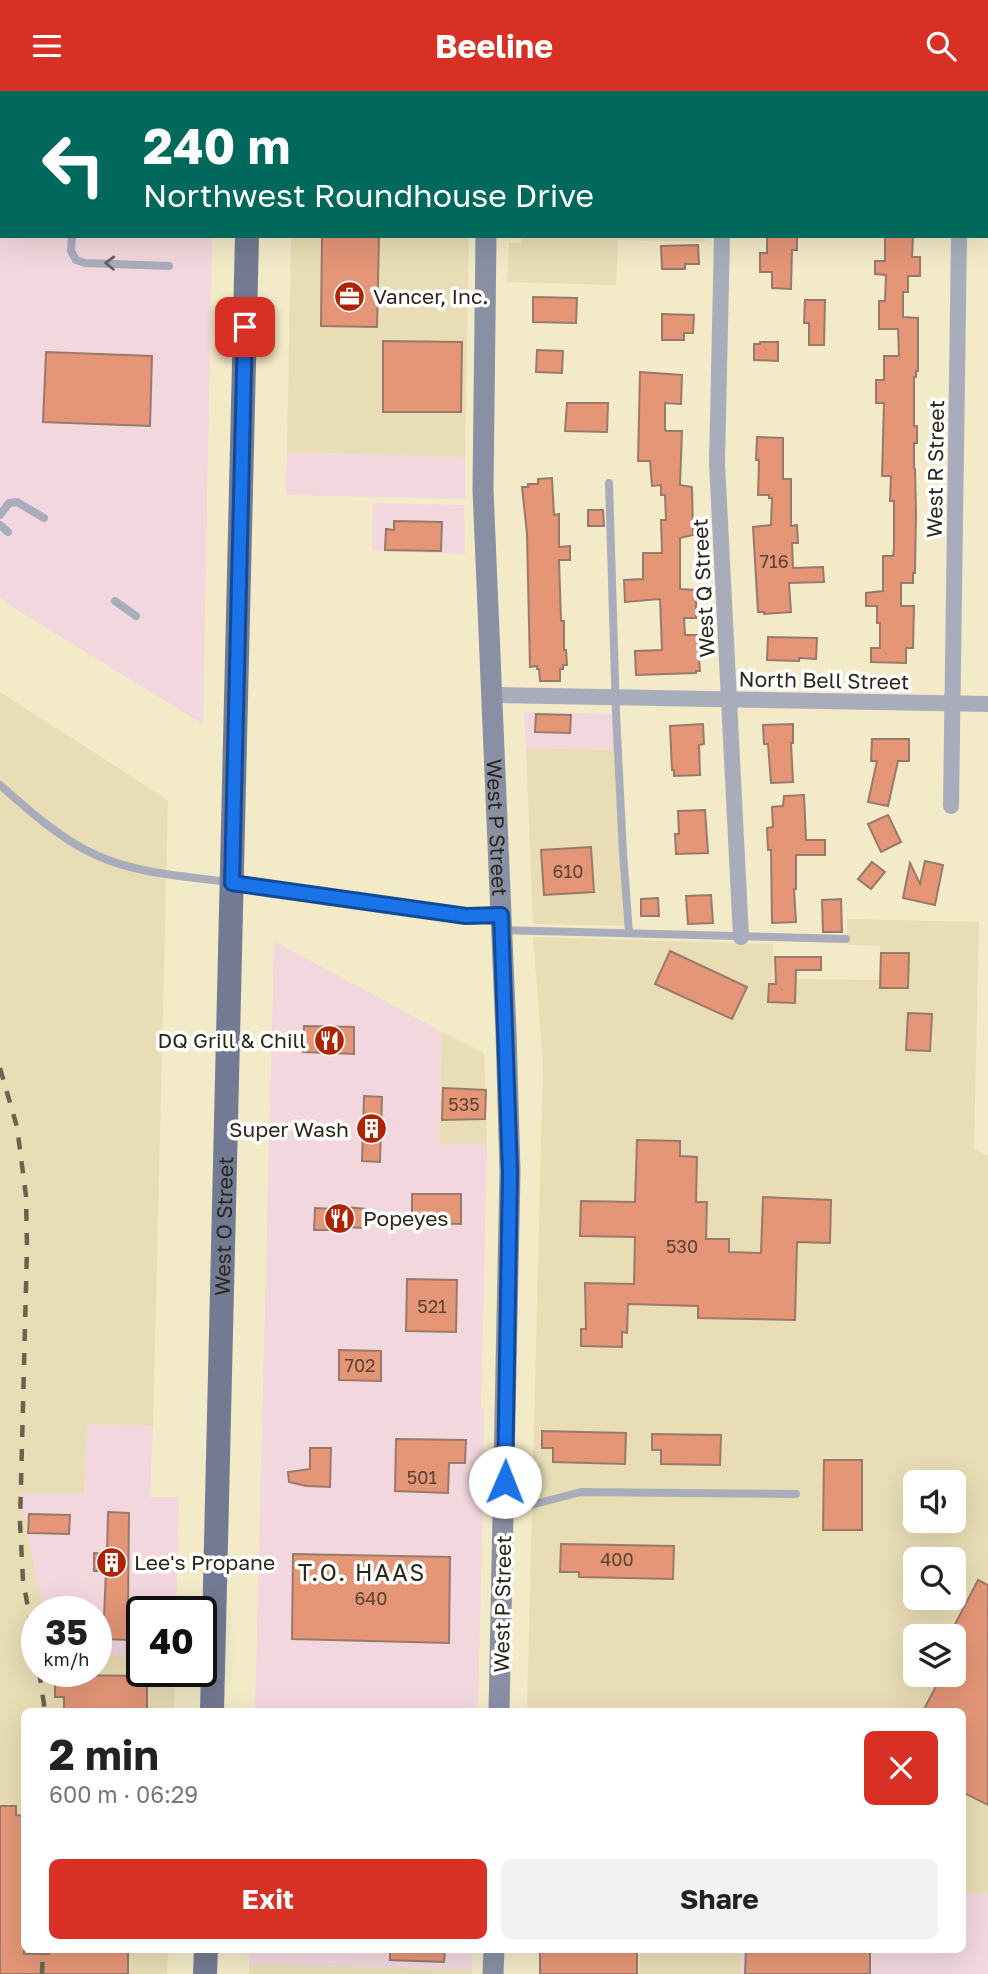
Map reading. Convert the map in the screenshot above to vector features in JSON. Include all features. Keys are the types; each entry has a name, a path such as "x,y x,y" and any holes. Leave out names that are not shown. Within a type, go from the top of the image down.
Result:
{"main road":[{"name":"West O Street","path":"212,1708 247,238"},
{"path":"205,1974 206,1953"}],"street":[{"name":"West P Street","path":"486,238 483,490 510,1172 499,1708"},
{"name":"West Q Street","path":"722,238 718,463 741,937"},
{"name":"West R Street","path":"951,806 959,238"},
{"name":"North Bell Street","path":"492,695 988,704"},
{"path":"232,883 502,922"},
{"path":"493,1974 494,1953"}],"lane":[{"path":"72,238 71,251 76,260 85,263 169,265"},
{"path":"609,483 622,841 629,933"},
{"path":"0,515 9,503 17,502 44,518"},
{"path":"0,524 8,532"},
{"path":"115,601 136,616"},
{"path":"0,785 56,831 97,856 142,870 232,883"},
{"path":"502,922 629,933 846,939"},
{"path":"505,1509 581,1492 796,1494"}],"shaded area":[{"path":"0,238 212,238 203,724 0,597"},
{"path":"291,238 469,238 465,457 287,452"},
{"path":"522,238 705,238 705,242 618,240 616,285 507,282 509,243 521,243"},
{"path":"287,452 465,457 465,499 286,495"},
{"path":"373,503 464,505 465,554 372,551"},
{"path":"0,692 168,800 153,1426 87,1425 84,1494 20,1494 40,1596 21,1596 21,1687 112,1687 112,1656 126,1656 126,1687 175,1687 174,1708 21,1708 21,1953 168,1953 167,1974 0,1974"},
{"path":"524,712 613,714 614,750 526,748"},
{"path":"526,748 614,750 624,926 533,924"},
{"path":"847,919 979,922 974,1148 988,1156 988,1893 966,1892 966,1708 527,1708 543,1063 533,937 773,944 773,979 879,980 880,946 848,945"},
{"path":"274,941 442,1032 439,1143 487,1144 478,1708 255,1708"},
{"path":"442,1032 484,1053 487,1144 439,1144"},
{"path":"87,1425 153,1426 150,1497 179,1497 176,1596 126,1596 126,1656 112,1656 112,1596 40,1596 19,1493 84,1494"},
{"path":"966,1892 988,1893 988,1974 740,1974 741,1953 966,1953"},
{"path":"249,1953 472,1953 472,1970 249,1965"},
{"path":"640,1953 741,1953 740,1974 639,1974"},
{"path":"249,1965 472,1970 472,1974 249,1974"}],"building":[{"name":"Vancer, Inc.","path":"322,238 379,238 377,327 321,326"},
{"path":"767,238 797,238 797,250 792,250 791,289 772,288 772,272 760,272 760,253 767,253"},
{"path":"885,238 913,238 912,257 920,257 920,276 908,276 908,292 903,292 903,317 918,318 918,371 914,377 914,426 917,426 917,443 914,443 915,573 913,583 901,583 901,606 914,606 913,648 906,648 906,663 871,662 871,648 880,648 880,623 877,623 877,606 866,606 866,593 883,591 883,556 893,556 894,548 891,476 882,476 884,403 876,403 876,380 884,380 884,356 899,356 898,329 879,329 879,301 885,301 886,275 875,274 875,261 885,261"},
{"path":"698,245 699,264 685,264 685,269 662,269 661,246"},
{"path":"533,297 577,298 576,323 533,322"},
{"path":"805,300 825,300 824,345 809,345 809,323 804,323"},
{"path":"662,314 694,315 693,333 684,333 684,340 662,340"},
{"path":"383,341 462,342 461,412 383,412"},
{"path":"778,342 778,361 754,360 754,344"},
{"path":"537,350 563,351 562,373 536,372"},
{"path":"46,352 152,356 150,426 43,422"},
{"path":"640,372 682,375 681,404 665,403 665,429 682,431 680,485 692,487 693,535 680,538 680,589 696,590 696,618 684,618 685,635 697,635 700,671 696,673 636,675 635,651 662,650 660,599 625,602 624,580 643,579 643,553 662,553 661,520 666,520 665,495 661,495 661,485 652,486 650,461 638,461"},
{"path":"567,403 608,403 607,432 565,431"},
{"path":"757,437 783,438 783,479 791,479 791,526 797,525 798,543 792,543 793,568 823,567 824,582 789,583 791,612 758,612 753,527 771,525 772,498 769,498 769,495 758,495"},
{"path":"552,478 554,515 559,514 559,547 570,546 570,560 559,560 561,621 564,621 567,665 560,669 560,681 540,681 537,666 530,667 527,534 522,487 538,484 538,479"},
{"path":"588,510 603,510 604,526 588,526"},
{"path":"394,521 442,522 441,551 385,550 386,529 394,530"},
{"path":"768,637 817,638 816,659 767,660"},
{"path":"536,714 571,715 570,733 535,732"},
{"path":"703,724 704,744 699,745 700,775 674,776 670,726"},
{"path":"793,724 793,782 771,783 768,744 764,744 763,725"},
{"path":"872,739 909,739 909,761 898,761 888,806 868,802 877,761 871,761"},
{"path":"804,795 806,840 825,840 825,855 796,855 796,922 772,923 771,850 768,850 767,828 773,827 772,807 783,806 784,796"},
{"path":"705,810 708,853 676,854 678,811"},
{"path":"888,815 901,842 881,852 868,824"},
{"path":"591,847 594,892 544,895 541,850"},
{"path":"925,861 943,865 935,905 903,898 910,863 920,884"},
{"path":"872,862 885,872 871,889 858,879"},
{"path":"711,895 713,923 688,924 686,896"},
{"path":"658,898 659,916 641,916 641,899"},
{"path":"841,899 842,932 823,932 822,900"},
{"path":"670,951 747,987 732,1019 655,984"},
{"path":"881,953 909,953 908,988 880,988"},
{"path":"775,957 821,957 821,970 796,970 795,1003 768,1002 769,984 776,984"},
{"path":"908,1013 932,1014 930,1051 906,1050"},
{"name":"DQ Grill & Chill","path":"304,1026 354,1027 354,1054 303,1052"},
{"path":"443,1088 486,1090 485,1119 442,1120"},
{"name":"Super Wash","path":"364,1096 382,1097 380,1162 362,1161"},
{"path":"637,1140 680,1141 680,1156 697,1157 696,1202 707,1202 706,1239 729,1239 729,1252 761,1253 763,1197 831,1200 830,1243 797,1242 795,1320 698,1318 698,1306 628,1304 627,1333 622,1332 622,1347 581,1346 581,1329 586,1329 585,1283 634,1284 635,1237 580,1236 581,1201 635,1202"},
{"path":"412,1194 461,1194 461,1224 412,1223"},
{"name":"Popeyes","path":"334,1206 366,1209 366,1228 314,1230 315,1208 334,1209"},
{"path":"407,1279 457,1280 456,1332 406,1331"},
{"path":"339,1350 381,1351 381,1381 339,1380"},
{"path":"542,1431 626,1433 625,1464 553,1462 553,1448 542,1448"},
{"path":"652,1434 721,1435 720,1465 661,1464 661,1450 652,1450"},
{"path":"396,1439 466,1440 465,1463 449,1463 448,1493 395,1491"},
{"path":"310,1448 331,1448 330,1487 289,1482 288,1472 310,1469"},
{"path":"824,1460 862,1460 862,1530 823,1530"},
{"name":"Lee's Propane","path":"108,1512 129,1513 126,1640 112,1639 112,1596 105,1596 106,1571 94,1571 94,1553 107,1554"},
{"path":"29,1514 70,1515 69,1534 28,1533"},
{"path":"561,1544 674,1546 673,1579 579,1577 579,1572 560,1572"},
{"path":"293,1554 450,1557 449,1643 292,1639"},
{"path":"978,1580 988,1585 988,1805 966,1794 966,1708 925,1708 936,1687 966,1687 966,1624 955,1624 962,1610 966,1610 966,1603"},
{"path":"112,1676 126,1676 126,1687 147,1687 147,1708 64,1708 64,1697 55,1697 55,1687 112,1687"},
{"path":"0,1806 16,1806 16,1815 21,1816 21,1953 128,1953 128,1974 0,1974"},
{"path":"390,1953 445,1953 444,1962 390,1960"},
{"path":"540,1953 637,1953 637,1974 540,1974"},
{"path":"746,1953 870,1953 870,1974 745,1974"}],"railway":[{"path":"0,1068 17,1127 26,1196 20,1523 26,1596"},
{"path":"41,1687 45,1708"},
{"path":"42,1974 43,1953"}],"place":[{"name":"Vancer, Inc.","path":"350,296"},
{"name":"DQ Grill & Chill","path":"329,1040"},
{"name":"Super Wash","path":"372,1129"},
{"name":"Popeyes","path":"340,1218"},
{"name":"Lee's Propane","path":"111,1562"}],"district":[{"name":"T.O. HAAS","path":"362,1572"}],"route":[{"path":"245,327 232,883 466,916 501,915 510,1172 505,1482"}]}
